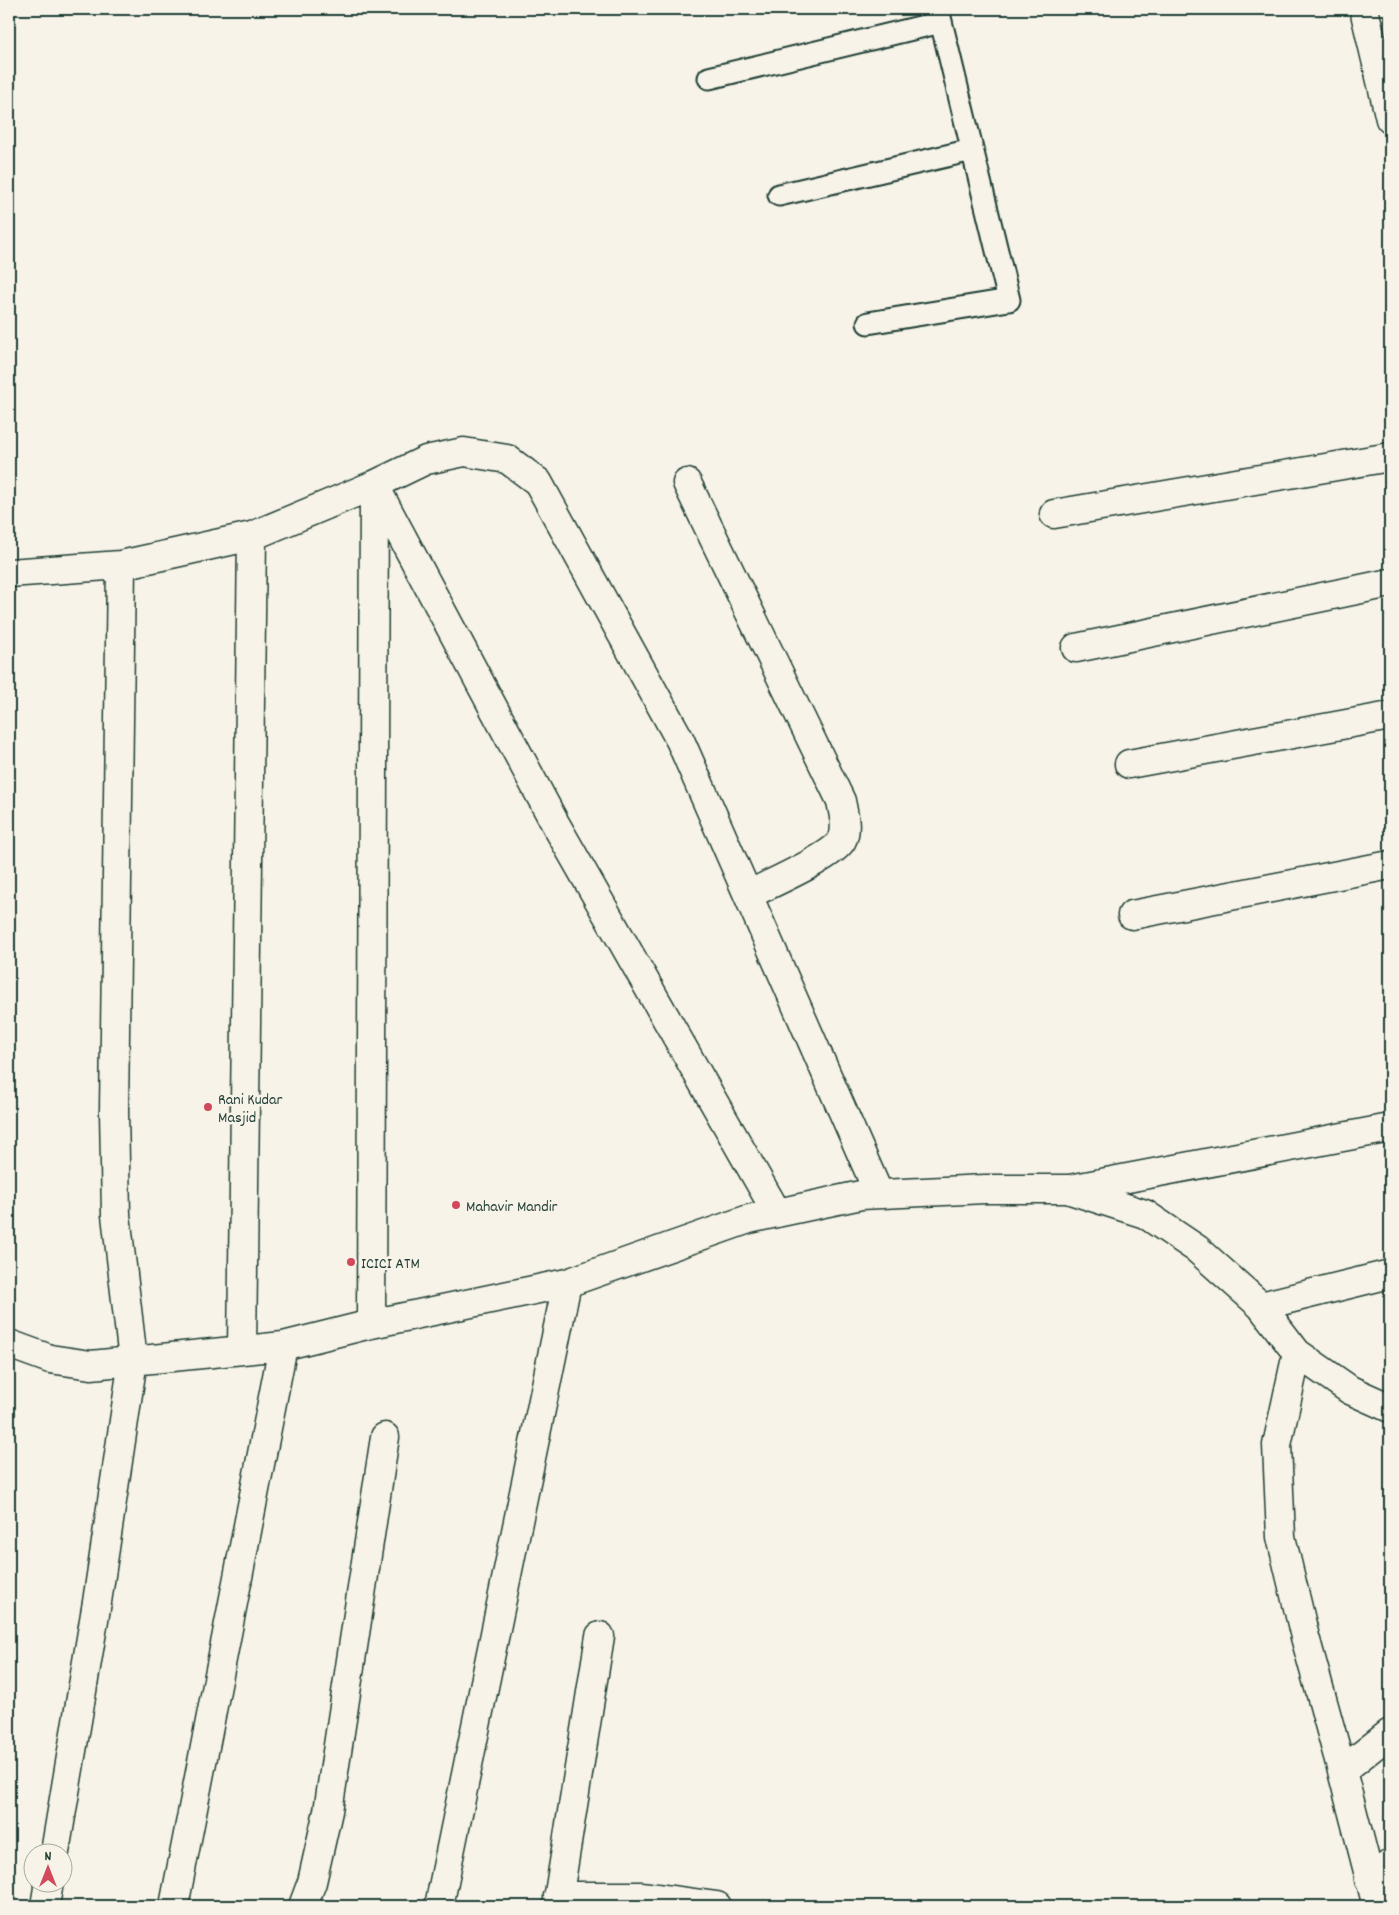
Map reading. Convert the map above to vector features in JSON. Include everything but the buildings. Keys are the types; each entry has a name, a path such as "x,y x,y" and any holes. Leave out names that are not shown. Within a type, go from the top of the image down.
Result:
{"street":[{"path":"1364,9 1390,119"},
{"path":"9,573 121,565 252,536 374,485 426,460 464,452 507,459 538,482 680,740 879,1194"},
{"path":"1054,514 1390,457"},
{"path":"687,483 841,801 845,819 842,840 827,854 748,895"},
{"path":"374,485 556,825 777,1213"},
{"path":"372,1324 374,485"},
{"path":"242,1349 252,536"},
{"path":"57,1842 97,1602 133,1360 116,1215 114,1111 121,565"},
{"path":"1076,648 1390,583"},
{"path":"1129,764 1390,716"},
{"path":"1132,915 1390,865"},
{"path":"9,1344 50,1359 91,1365 283,1346 372,1324 567,1283 749,1219 861,1195 985,1189 1067,1189 1390,1128"},
{"path":"1067,1189 1145,1214 1197,1249 1261,1306 1296,1353 1350,1390 1390,1408"},
{"path":"1261,1306 1390,1274"},
{"path":"439,1906 567,1283"},
{"path":"174,1906 283,1346"},
{"path":"1296,1353 1277,1445 1281,1537 1305,1637 1377,1906"},
{"path":"303,1906 312,1882 328,1811 385,1437"},
{"path":"600,1636 558,1901 644,1896 673,1903 717,1906"},
{"path":"1342,1771 1390,1733"},
{"path":"1369,1880 1390,1864"},
{"path":"45,1906 47,1892"}],"lane":[{"path":"709,78 939,15 1009,300 868,323"},
{"path":"779,195 972,150"}],"place":[{"name":"Rani Kudar Masjid","path":"208,1107"},
{"name":"Mahavir Mandir","path":"456,1205"},
{"name":"ICICI ATM","path":"351,1262"}]}
